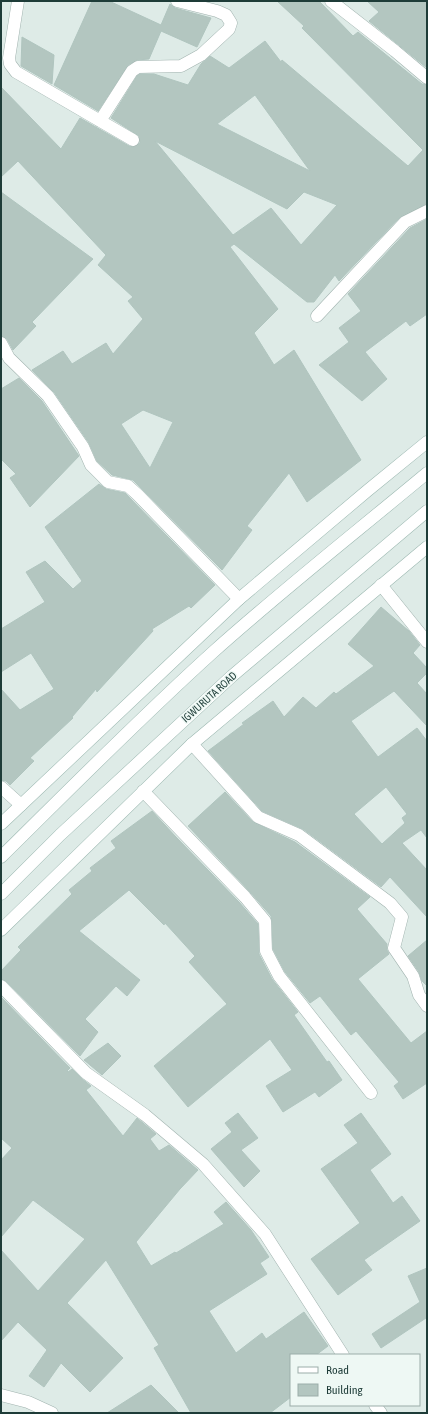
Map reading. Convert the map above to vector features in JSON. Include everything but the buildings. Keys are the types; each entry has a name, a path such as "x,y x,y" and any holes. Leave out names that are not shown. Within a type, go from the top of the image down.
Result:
{"street":[{"path":"18,1 9,58 10,64 16,72 133,140"},
{"path":"100,121 132,71 138,67 181,66 201,55 229,29 231,24 226,16 218,11 177,1"},
{"path":"331,1 427,78"},
{"path":"317,316 405,222 427,211"},
{"path":"1,343 9,358 48,396 83,447 91,464 108,482 128,486 138,495 239,599"},
{"path":"1,824 239,599 427,442"},
{"path":"1,857 99,759 212,653 278,595 427,473"},
{"name":"IGWURUTA ROAD","path":"1,894 145,755 232,676 427,511"},
{"path":"1,930 192,744 427,547"},
{"path":"381,585 427,642"},
{"path":"192,744 258,817 299,835 390,903 402,918 394,948 412,976 420,995 427,1006"},
{"path":"1,788 21,806"},
{"path":"143,791 245,897 265,921 266,951 279,976 371,1092"},
{"path":"1,986 86,1073 146,1115 203,1164 265,1234 342,1354"},
{"path":"1,1395 28,1402 52,1413"}]}
